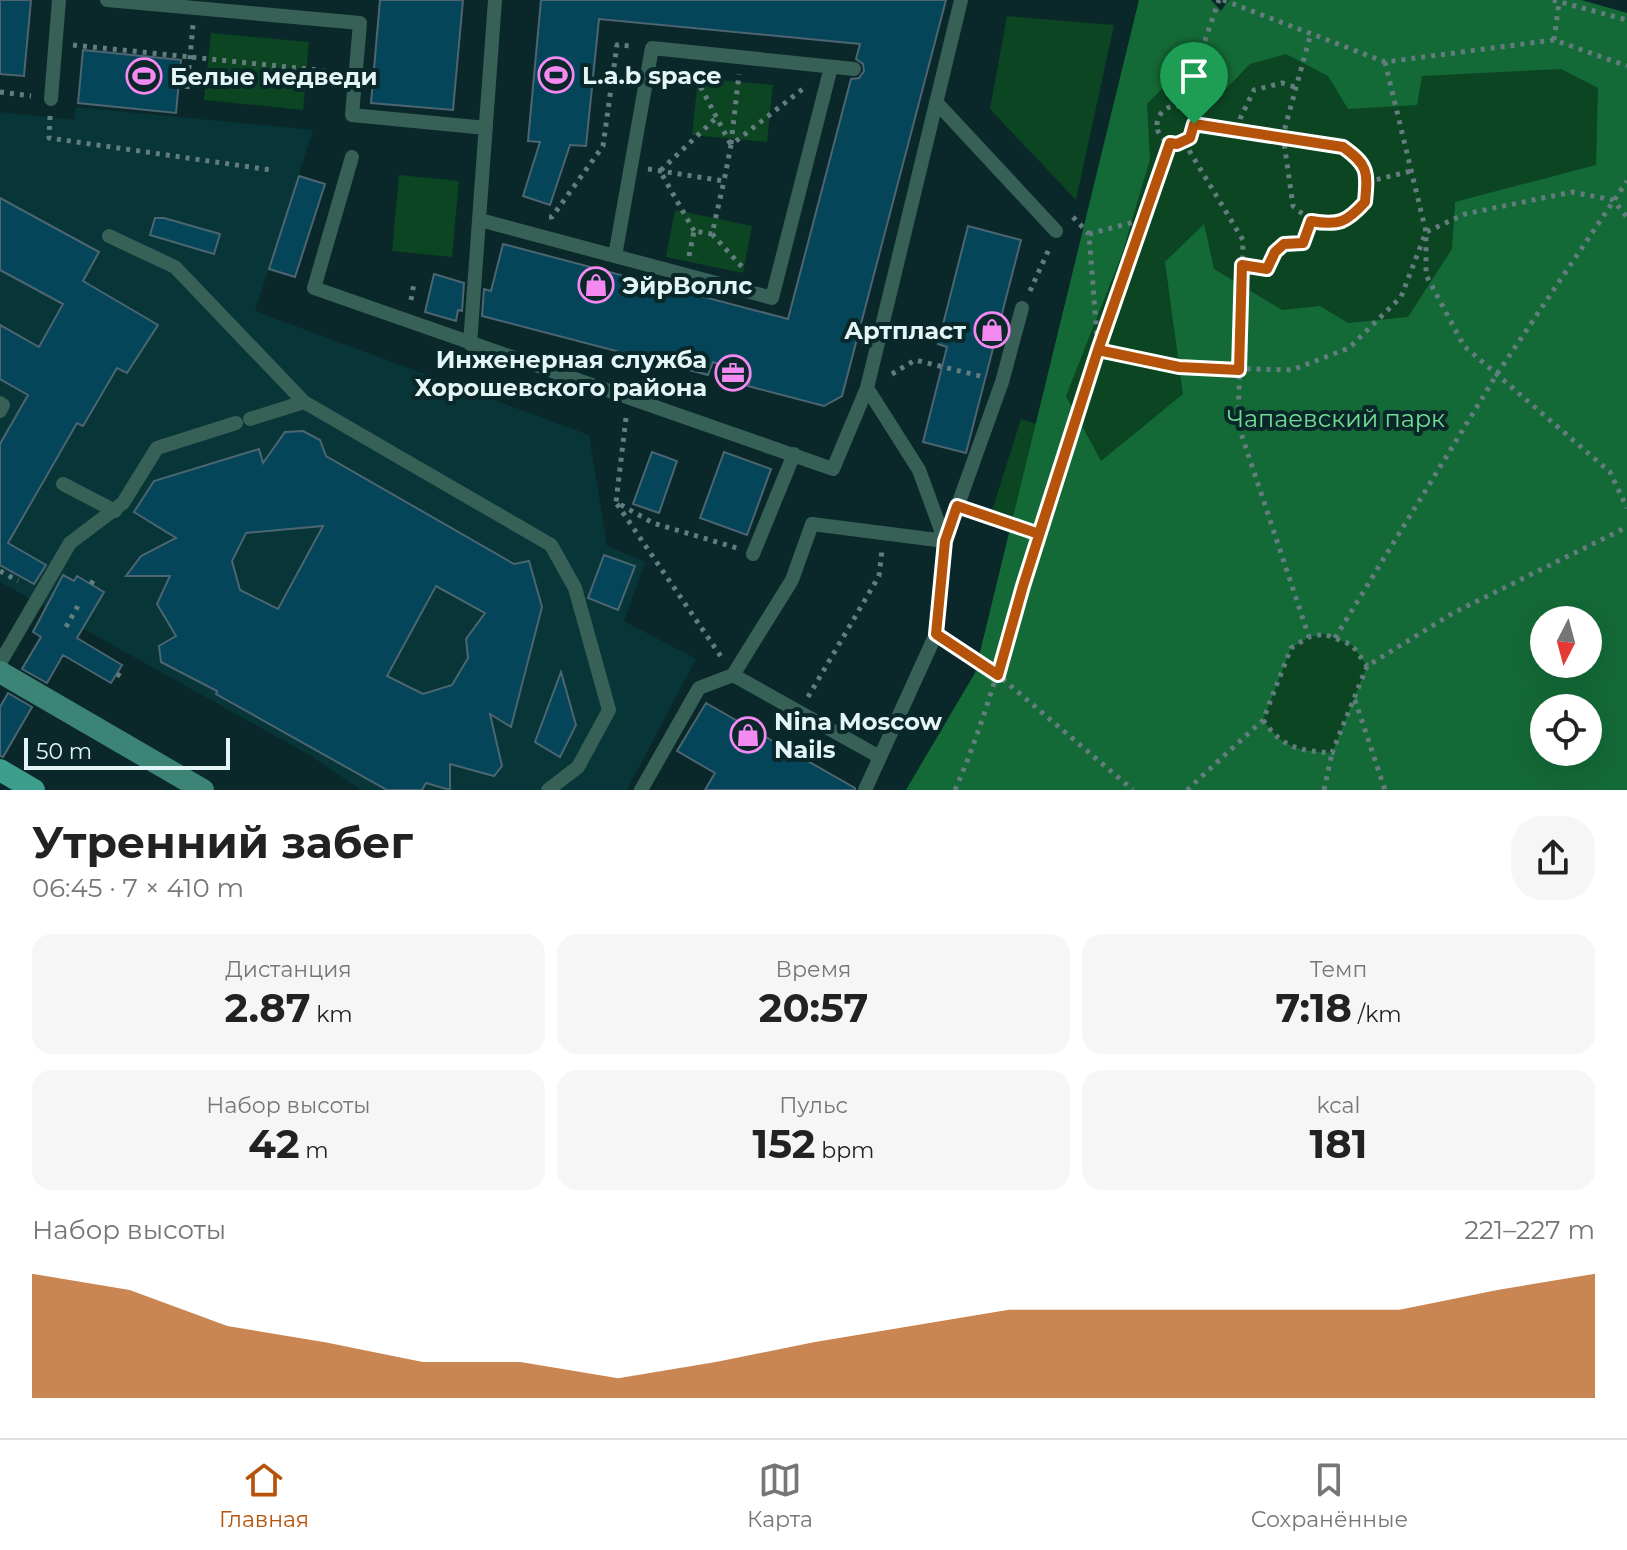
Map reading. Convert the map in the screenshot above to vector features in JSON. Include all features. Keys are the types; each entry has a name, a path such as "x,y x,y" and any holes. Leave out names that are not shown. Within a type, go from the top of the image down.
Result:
{"main road":[{"path":"0,672 203,790"},
{"path":"0,770 34,790"}],"lane":[{"path":"51,99 59,0"},
{"path":"107,0 337,16 360,23 352,115 486,128"},
{"path":"470,344 495,0"},
{"path":"352,157 314,288 833,469 867,388 936,102 934,77 961,0"},
{"path":"615,256 652,48 854,69"},
{"path":"480,220 772,298 831,67"},
{"path":"936,102 1056,231"},
{"path":"109,236 175,267 304,402 551,545 575,588 609,710 578,767 548,790"},
{"path":"865,790 936,634 945,541 1002,382 1022,308"},
{"path":"867,388 919,470 945,541"},
{"path":"0,663 70,543 123,503 157,448 304,402"},
{"path":"0,403 3,405 0,411"},
{"path":"753,554 794,454"},
{"path":"63,484 115,511"},
{"path":"641,790 699,688 733,675 792,580 812,524 945,541"},
{"path":"733,675 878,756"}],"path":[{"path":"1182,107 1221,0 1385,62 1554,40 1627,66"},
{"path":"1554,40 1556,1 1627,20"},
{"path":"187,89 194,8"},
{"path":"1194,124 1283,135 1343,147 1361,160 1366,168 1365,202 1350,218 1330,224 1311,221 1293,206 1283,135 1311,33"},
{"path":"56,43 356,74"},
{"path":"538,217 552,217 603,146 617,45 652,48 696,78 731,145"},
{"path":"694,231 712,234 731,145 741,57"},
{"path":"1385,62 1426,232 1426,275 1464,346 1610,472 1627,508"},
{"path":"731,145 831,67"},
{"path":"1239,129 1240,119 1254,90 1282,83 1295,87"},
{"path":"0,92 51,99 49,138 271,170"},
{"path":"1182,107 1193,117 1194,124 1194,131 1184,142 1170,143 1159,134 1158,119 1167,108 1182,107"},
{"path":"660,171 717,117"},
{"path":"1184,142 1243,240 1238,424 1309,637"},
{"path":"955,790 998,675 1098,350 1170,143"},
{"path":"632,166 724,181"},
{"path":"660,171 694,231 685,275"},
{"path":"1367,182 1411,171"},
{"path":"1335,638 1497,374 1627,181"},
{"path":"1098,350 1179,367 1292,370 1349,348 1401,297 1426,232 1465,214 1572,192 1613,200 1627,217"},
{"path":"1098,350 1089,234 1145,219"},
{"path":"1242,265 1267,269 1275,252 1284,244 1303,243 1311,221"},
{"path":"1022,308 1056,231"},
{"path":"867,388 915,360 1002,382"},
{"path":"628,396 616,502 733,675"},
{"path":"616,502 653,523 753,554"},
{"path":"957,506 1039,534"},
{"path":"1324,790 1332,753 1367,666 1453,613 1627,527"},
{"path":"799,711 879,576 885,532"},
{"path":"0,571 18,581"},
{"path":"91,584 96,576"},
{"path":"66,627 79,604"},
{"path":"936,634 998,675 1133,790"},
{"path":"1187,790 1263,720 1291,648 1309,637 1324,634 1352,645 1367,666"},
{"path":"117,674 125,679"},
{"path":"1354,699 1385,790"},
{"path":"1263,720 1274,736 1297,750 1332,753"}],"shaded area":[{"path":"76,107 313,130 255,311 589,435 607,546 645,562 624,621 696,659 627,790 361,790 311,756 0,582 0,112 74,120"}],"green space":[{"name":"Чапаевский парк","path":"1139,0 1211,0 1221,11 1229,0 1581,0 1627,13 1627,790 906,790 975,673 1012,520 991,514 1021,419 1036,424"},
{"name":"Чапаевский парк","path":"1139,0 1211,0 1221,11 1229,0 1581,0 1627,13 1627,790 906,790 975,673","holes":["1286,54 1328,76 1348,109 1417,105 1422,76 1561,69 1598,88 1596,165 1455,202 1452,249 1408,317 1348,323 1320,306 1282,310 1214,269 1204,224 1165,262 1183,394 1101,461 1066,396 1122,254 1150,159 1147,104 1179,71 1221,94 1250,64","1324,634 1352,645 1367,666 1332,753 1293,746 1278,737 1263,720 1291,648 1309,637"]},
{"path":"1007,16 1114,25 1076,200 990,109"},
{"path":"211,33 309,42 303,110 204,100"},
{"path":"698,78 773,85 767,142 692,135"},
{"path":"399,175 459,181 452,257 392,251"},
{"path":"675,210 752,226 743,273 666,257"}],"building":[{"path":"0,0 31,0 24,76 0,74"},
{"path":"380,0 463,0 453,110 371,103"},
{"path":"541,0 946,0 842,396 824,406 748,386 751,376 713,362 708,375 482,316 484,289 491,291 503,244 788,319 851,79 859,78 864,71 863,64 856,59 860,44 599,19 586,146 570,145 550,205 523,196 540,142 528,141"},
{"path":"83,50 181,60 176,113 78,103"},
{"path":"299,176 325,184 295,277 269,269"},
{"path":"0,198 99,252 83,281 158,325 127,373 117,368 83,426 77,423 8,543 46,565 34,584 0,565 0,444 28,395 0,379 0,325 39,347 63,304 0,270"},
{"path":"155,218 220,234 214,254 150,235"},
{"path":"968,226 1021,240 966,453 923,442 947,347 938,344"},
{"path":"434,274 464,283 462,311 458,310 456,321 425,312"},
{"path":"303,431 320,440 326,456 514,564 529,561 542,607 511,727 490,714 502,766 494,776 450,764 450,790 426,783 422,790 387,790 161,662 159,646 176,636 157,604 170,576 126,576 141,556 176,538 134,512 154,481 259,449 263,463 285,432","holes":["323,526 278,609 240,590 232,561 246,533","436,586 485,613 466,639 468,658 452,685 423,694 387,676"]},
{"path":"652,452 677,461 659,513 633,504"},
{"path":"724,452 771,469 747,535 700,518"},
{"path":"604,555 635,566 618,610 588,598"},
{"path":"63,575 74,581 77,576 104,592 77,638 122,665 111,683 63,655 47,683 22,669 41,637 33,632"},
{"path":"561,672 576,725 560,757 535,742"},
{"path":"8,693 32,707 3,757 0,756 0,707"},
{"path":"706,703 855,790 705,790 715,773 677,751"}],"place":[{"name":"L.a.b space","path":"556,75"},
{"name":"Белые медведи","path":"144,76"},
{"name":"ЭйрВоллс","path":"596,285"},
{"name":"Артпласт","path":"992,330"},
{"name":"Инженерная служба Хорошевского района","path":"733,373"},
{"name":"Nina Moscow Nails","path":"748,735"}],"route":[{"path":"1194,124 1190,138 1177,144 1170,143 1098,350 1039,534 957,506 945,541 936,634 998,675 1098,350 1179,367 1239,370 1242,265 1267,269 1275,252 1284,244 1303,243 1311,221 1330,224 1350,218 1365,202 1366,168 1361,160 1343,147 1283,135 1194,124"}]}
